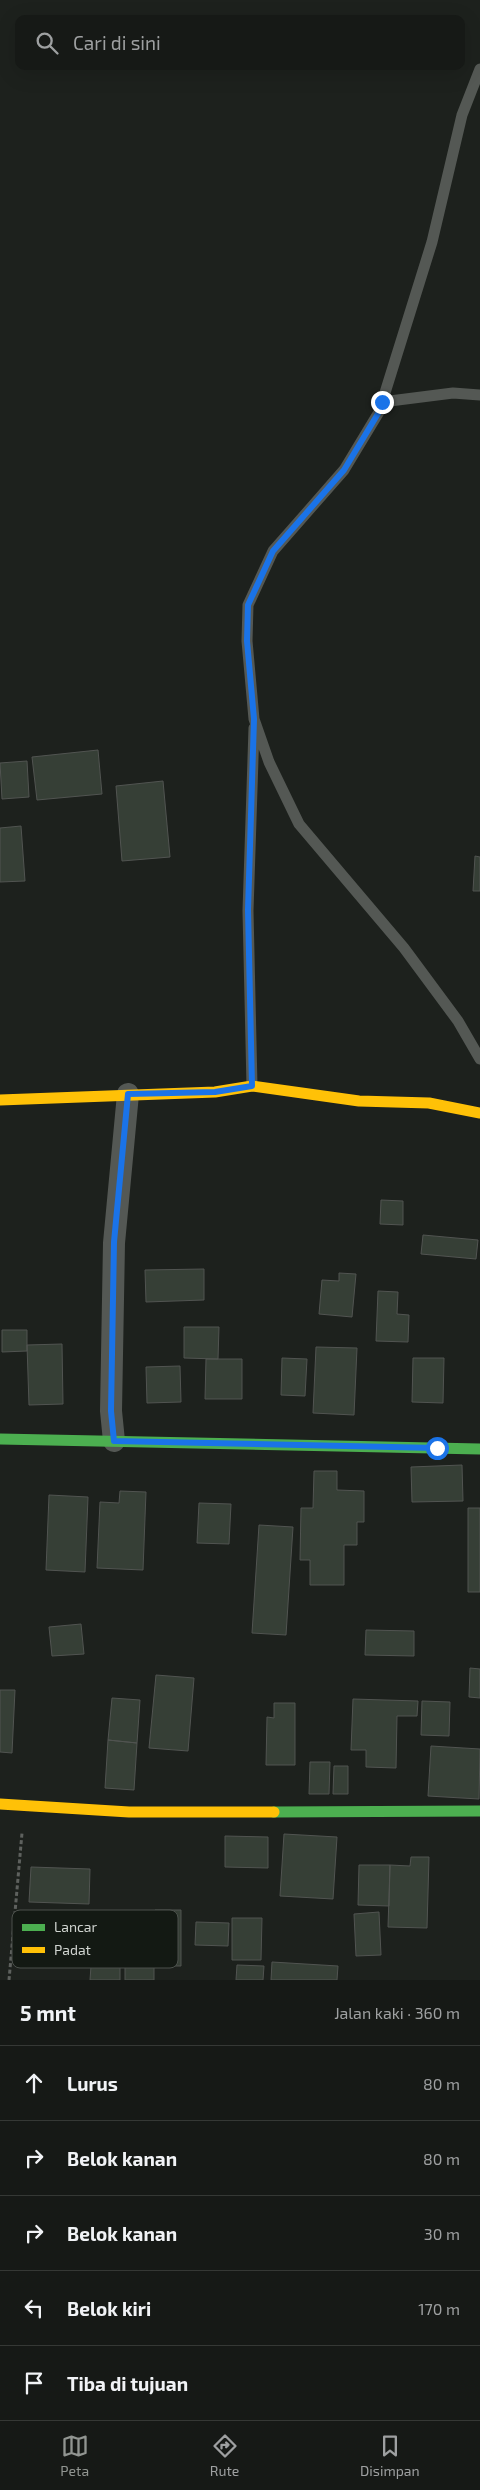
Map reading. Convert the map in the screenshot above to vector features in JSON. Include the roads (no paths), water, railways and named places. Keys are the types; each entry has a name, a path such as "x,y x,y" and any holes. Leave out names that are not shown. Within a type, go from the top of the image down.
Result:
{"street":[{"path":"0,1100 215,1092 252,1086 358,1101 429,1103 480,1113"},
{"path":"114,1441 111,1411 114,1242 128,1094"},
{"path":"0,1440 480,1449"},
{"path":"0,1804 129,1812 480,1811"}],"lane":[{"path":"252,1086 248,910 254,719 247,641 248,605 273,551 344,470 379,412 432,242 462,115 480,69"},
{"path":"382,402 453,393 480,395"},
{"path":"254,719 269,762 300,824 404,948 458,1021 480,1059"}]}
